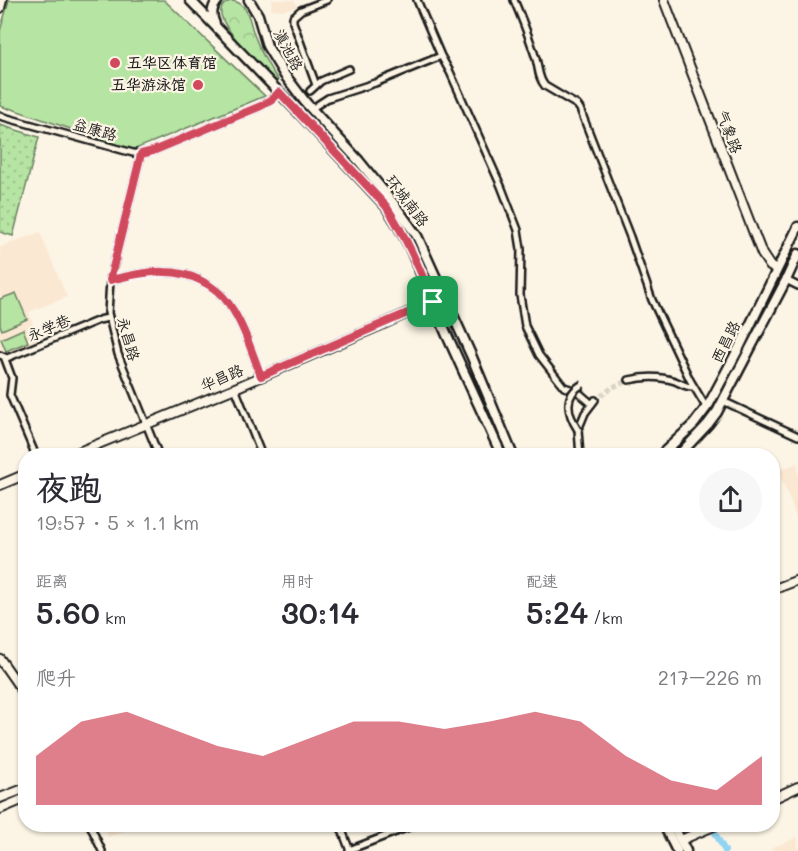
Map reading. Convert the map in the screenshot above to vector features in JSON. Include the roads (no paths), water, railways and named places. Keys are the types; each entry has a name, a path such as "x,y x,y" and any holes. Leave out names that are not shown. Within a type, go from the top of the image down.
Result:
{"main road":[{"name":"滇池路","path":"190,0 302,116"},
{"name":"滇池路","path":"216,0 212,13 214,22 220,31"},
{"name":"滇池路","path":"249,0 256,10 267,46 280,69 311,109"},
{"path":"259,0 261,27"},
{"name":"环城南路","path":"311,109 359,161 408,221 417,236 447,295 510,448"},
{"name":"环城南路","path":"302,116 386,206 399,225 497,448"},
{"name":"西昌路","path":"668,448 693,424 706,407 740,346 798,227"},
{"name":"西昌路","path":"686,448 708,424 723,401 798,254"},
{"path":"668,832 677,851"},
{"path":"677,832 686,851"}],"street":[{"path":"0,8 2,0"},
{"path":"316,85 293,17 301,10 327,0"},
{"path":"417,0 492,165 518,230 521,249 520,295 525,326 539,355 564,387 577,391 593,402 585,413 578,430"},
{"path":"514,0 537,62 541,82 580,109 649,291 694,387 706,407"},
{"name":"气象路","path":"664,0 762,254 770,266 776,270"},
{"path":"311,109 328,98 441,56"},
{"path":"310,91 321,81 349,69"},
{"path":"141,154 261,106 272,100 279,92"},
{"name":"益康路","path":"0,116 141,154"},
{"name":"永昌路","path":"141,154 110,280 108,318 118,354 156,448"},
{"path":"110,280 165,272 188,276 206,283 229,304 261,376"},
{"path":"786,279 798,286"},
{"name":"华昌路","path":"88,448 235,388 447,295"},
{"name":"永学巷","path":"3,357 108,318"},
{"path":"3,357 12,378 10,395 33,448"},
{"path":"629,380 655,377 690,388 694,387"},
{"path":"579,448 578,430 571,415 569,400 576,388 583,384"},
{"path":"235,388 259,448"},
{"path":"723,401 798,436"},
{"path":"0,485 18,477"},
{"path":"780,587 798,580"},
{"path":"0,659 18,686"},
{"path":"780,795 798,787"},
{"path":"0,798 18,791"},
{"path":"0,809 18,801"},
{"path":"93,832 102,851"},
{"path":"343,832 349,850 396,832"},
{"path":"681,840 700,832"}],"waterway":[{"path":"715,833 725,851"}],"tunnel":[{"path":"595,400 613,387 629,380"}],"place":[{"name":"五华区体育馆","path":"115,63"},
{"name":"五华游泳馆","path":"198,85"}]}
